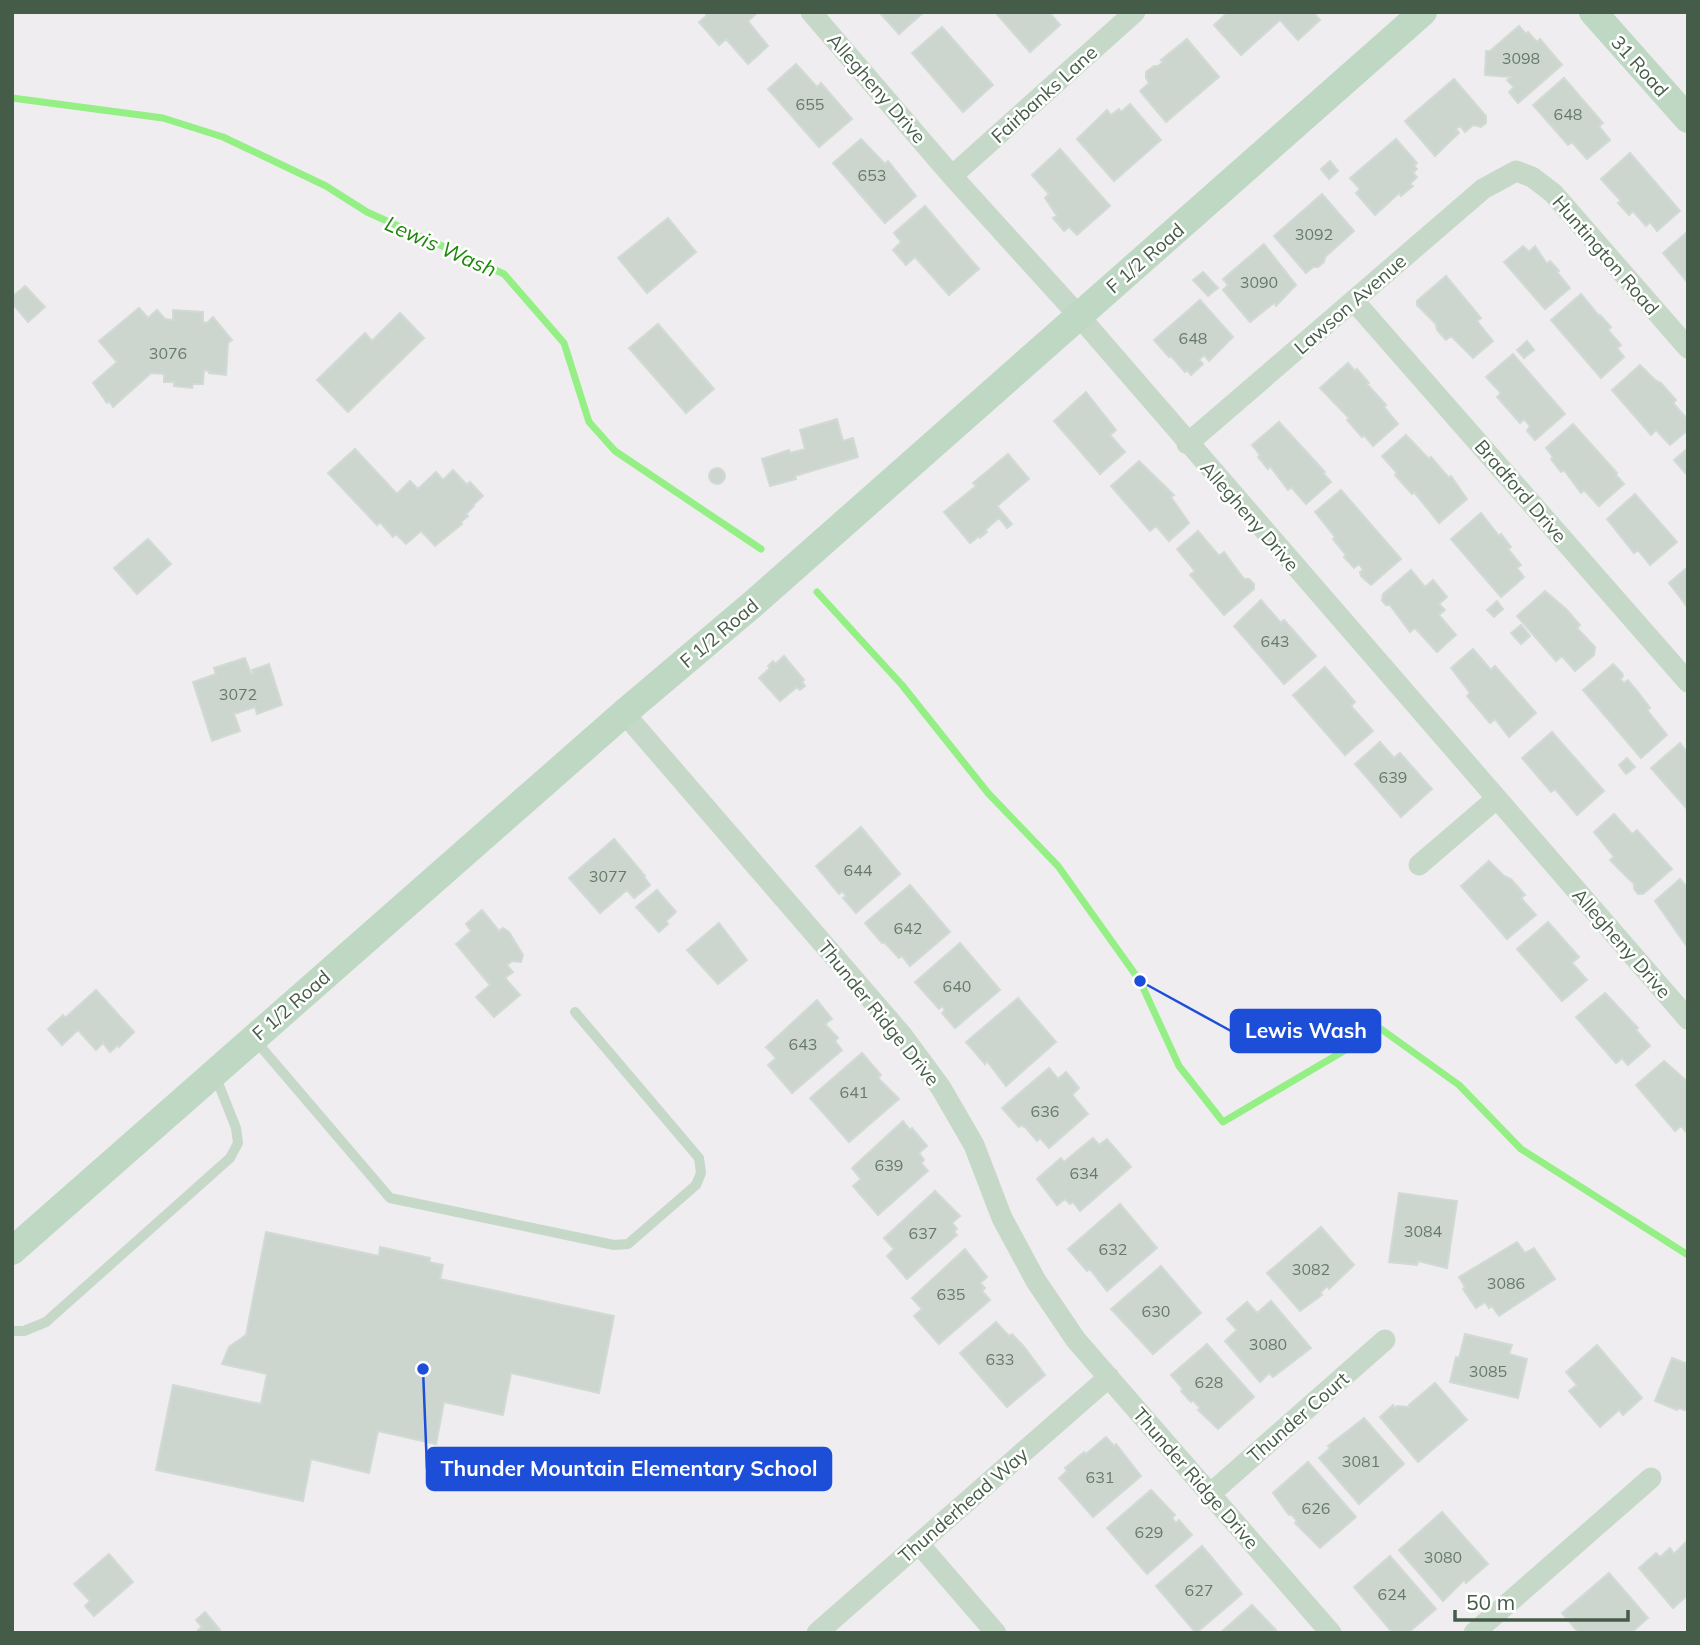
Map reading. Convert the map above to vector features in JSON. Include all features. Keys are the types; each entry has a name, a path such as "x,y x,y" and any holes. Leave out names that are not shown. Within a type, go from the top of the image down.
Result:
{"street":[{"name":"Allegheny Drive","path":"811,12 952,176 1079,316 1187,444 1688,1019"},
{"name":"F 1/2 Road","path":"12,1251 624,713 754,603 1423,12"},
{"name":"31 Road","path":"1593,12 1688,119"},
{"name":"Fairbanks Lane","path":"952,176 1122,16"},
{"name":"Lawson Avenue","path":"1187,444 1483,189 1516,171"},
{"name":"Huntington Road","path":"1516,171 1532,177 1553,193 1688,348"},
{"name":"Bradford Drive","path":"1354,300 1688,682"},
{"name":"Thunder Ridge Drive","path":"624,713 902,1035 941,1088 974,1145 1003,1218 1036,1281 1076,1340 1331,1633"},
{"path":"1419,865 1496,799"},
{"name":"Thunder Court","path":"1210,1494 1385,1340"},
{"name":"Thunderhead Way","path":"817,1633 1109,1377"},
{"path":"1474,1633 1651,1478"},
{"path":"919,1544 996,1633"}],"lane":[{"path":"254,1038 390,1198 614,1245 628,1244 696,1185 701,1173 699,1158 575,1012"},
{"path":"12,1331 24,1331 46,1322 230,1158 238,1143 236,1128 214,1073"}],"building":[{"path":"706,12 758,12 748,21 768,46 748,64 726,39 719,45 699,22 706,16"},
{"path":"879,12 924,12 899,34"},
{"path":"995,12 1049,12 1060,25 1030,52"},
{"path":"1228,12 1313,12 1320,20 1298,40 1280,20 1241,55 1214,25"},
{"path":"1519,26 1537,42 1540,39 1562,65 1518,103 1509,92 1514,87 1507,80 1511,77 1485,75 1486,51 1490,51"},
{"path":"942,27 993,85 963,112 912,53"},
{"path":"1187,39 1219,77 1166,122 1140,91 1149,83 1146,72 1163,62 1161,60"},
{"path":"796,64 817,87 821,83 852,119 819,147 768,89"},
{"path":"1564,78 1603,123 1599,126 1610,140 1587,159 1572,142 1568,145 1533,105"},
{"path":"1454,79 1486,116 1486,123 1481,127 1473,125 1465,132 1460,126 1456,129 1459,133 1435,156 1405,121"},
{"path":"1130,104 1161,140 1114,181 1077,139 1107,110 1111,115 1119,109 1121,112"},
{"path":"861,139 885,164 888,161 916,196 885,223 833,163"},
{"path":"1396,139 1417,163 1414,166 1417,169 1413,173 1417,177 1410,184 1413,186 1401,196 1399,193 1375,215 1356,193 1360,189 1350,178"},
{"path":"1060,149 1110,206 1077,235 1069,227 1064,231 1053,218 1057,216 1045,198 1049,194 1032,175"},
{"path":"1630,153 1680,211 1657,231 1650,222 1646,226 1633,211 1629,215 1618,203 1621,201 1601,179"},
{"path":"1330,161 1338,171 1329,179 1321,169"},
{"path":"1322,194 1354,231 1325,257 1324,262 1306,273 1274,236"},
{"path":"925,206 979,269 949,295 915,257 906,265 893,250 901,242 894,233"},
{"path":"668,218 696,252 647,293 618,258"},
{"path":"1688,231 1688,283 1663,253"},
{"path":"1264,244 1296,285 1276,306 1274,303 1250,322 1223,290 1228,285 1223,279"},
{"path":"1523,246 1529,252 1535,246 1547,264 1550,261 1559,271 1557,272 1570,288 1545,309 1504,262"},
{"path":"1203,272 1218,288 1208,296 1193,280"},
{"path":"1446,276 1481,318 1477,321 1493,341 1473,358 1451,336 1446,340 1437,330 1436,324 1417,305 1417,301"},
{"path":"25,286 45,307 28,322 12,303 12,297"},
{"path":"1581,294 1611,327 1608,330 1621,345 1617,348 1624,357 1601,378 1551,320"},
{"path":"1200,300 1233,337 1209,361 1204,355 1199,360 1203,364 1191,375 1154,340"},
{"path":"139,308 148,318 157,310 165,319 173,320 173,310 203,312 203,322 207,323 213,317 232,340 228,343 226,375 204,370 203,384 193,384 192,388 174,386 174,382 164,382 164,374 151,373 113,407 109,401 107,403 93,383 117,362 99,341"},
{"path":"400,313 424,338 348,412 317,380 365,333 372,341"},
{"path":"658,324 714,389 686,413 629,348"},
{"path":"1527,341 1534,350 1524,358 1517,350"},
{"path":"1513,354 1565,414 1535,440 1527,431 1530,426 1524,419 1520,423 1497,397 1501,393 1486,377"},
{"path":"1348,363 1369,383 1367,384 1386,405 1384,407 1398,424 1373,446 1320,388"},
{"path":"1640,365 1676,400 1673,403 1688,420 1688,430 1670,445 1656,430 1651,435 1612,390"},
{"path":"1086,392 1116,430 1110,435 1125,452 1100,474 1054,421"},
{"path":"837,419 843,441 853,438 858,457 770,486 762,459 789,450 790,453 805,449 800,430"},
{"path":"1279,422 1331,482 1306,504 1291,487 1288,490 1270,466 1268,469 1252,445"},
{"path":"1573,424 1624,484 1599,506 1584,490 1581,493 1564,470 1561,472 1546,448"},
{"path":"1406,435 1429,459 1431,457 1449,478 1451,476 1467,499 1439,523 1414,492 1412,494 1395,475 1397,473 1382,456"},
{"path":"1688,448 1688,476 1674,460"},
{"path":"355,449 397,494 410,481 418,489 436,472 443,480 453,470 467,485 470,482 483,496 466,514 468,516 462,524 435,546 421,531 406,544 396,534 393,537 380,522 377,525 328,473"},
{"path":"1008,454 1029,479 997,506 1012,524 1007,528 999,518 985,530 987,532 970,543 944,512 976,486 973,483"},
{"path":"1139,461 1174,495 1171,497 1189,523 1169,541 1156,526 1150,531 1111,486"},
{"path":"717,468 723,470 723,482 717,484 711,482 709,476 711,470"},
{"path":"1341,490 1401,559 1371,585 1361,576 1360,572 1363,570 1359,564 1354,568 1344,557 1346,555 1333,539 1335,537 1315,512"},
{"path":"1635,494 1677,542 1650,565 1638,550 1634,553 1607,519"},
{"path":"1481,513 1511,547 1508,549 1521,565 1517,568 1524,577 1501,597 1451,539"},
{"path":"1198,531 1219,556 1224,552 1244,579 1249,579 1254,584 1254,589 1224,615 1190,575 1195,571 1177,549"},
{"path":"148,539 171,564 137,594 114,568"},
{"path":"1688,567 1688,608 1669,583"},
{"path":"1411,570 1425,587 1433,580 1447,597 1439,604 1445,610 1439,615 1456,635 1437,652 1415,628 1410,632 1390,605 1382,601 1383,594"},
{"path":"1545,591 1566,609 1580,625 1577,628 1595,647 1594,655 1575,671 1562,656 1556,661 1517,616"},
{"path":"1261,600 1281,623 1284,620 1316,656 1284,684 1234,626"},
{"path":"1497,601 1503,609 1494,617 1487,610"},
{"path":"1521,625 1530,636 1521,644 1511,633"},
{"path":"1473,649 1491,670 1495,666 1536,713 1509,737 1495,719 1490,723 1467,696 1470,693 1451,668"},
{"path":"784,656 804,680 802,682 805,686 800,690 797,687 780,701 759,678 770,668 768,666 773,661 775,664"},
{"path":"245,658 251,674 254,673 252,670 269,664 282,705 257,714 255,707 234,714 240,731 212,741 193,682 216,674 214,668"},
{"path":"1613,664 1622,673 1620,679 1624,683 1628,680 1667,735 1641,758 1583,690"},
{"path":"1325,667 1355,702 1351,706 1373,731 1345,755 1293,695"},
{"path":"1552,732 1604,791 1577,815 1555,789 1551,792 1522,758"},
{"path":"1380,742 1394,758 1400,753 1432,789 1401,817 1355,764"},
{"path":"1680,743 1688,753 1688,810 1651,768"},
{"path":"1627,758 1635,767 1626,774 1619,765"},
{"path":"1614,814 1632,834 1637,830 1672,869 1643,894 1638,894 1634,884 1610,860 1614,857 1594,832"},
{"path":"861,827 900,874 856,913 843,898 846,896 842,891 839,894 816,866"},
{"path":"614,839 650,885 634,898 627,890 600,913 569,878"},
{"path":"1489,861 1525,895 1521,898 1536,915 1507,939 1461,886"},
{"path":"1680,879 1688,888 1688,948 1655,901"},
{"path":"910,885 950,932 910,966 902,956 899,958 882,943 865,923"},
{"path":"657,890 676,912 659,932 636,907"},
{"path":"482,910 499,931 503,928 509,932 523,955 521,962 512,961 507,965 513,972 505,978 520,995 494,1017 476,997 490,985 456,944 471,931 466,924"},
{"path":"1548,922 1579,957 1572,963 1587,980 1562,1001 1517,949"},
{"path":"719,923 747,960 718,984 687,950"},
{"path":"960,943 1000,990 955,1028 942,1013 945,1010 942,1006 939,1009 915,982"},
{"path":"96,990 134,1032 110,1052 103,1043 96,1050 78,1030 62,1045 48,1029 63,1015 65,1018"},
{"path":"1605,993 1638,1028 1636,1030 1650,1046 1628,1065 1622,1058 1616,1063 1576,1017"},
{"path":"1018,998 1056,1042 1006,1086 987,1061 985,1064 966,1042"},
{"path":"817,1000 832,1019 825,1024 838,1038 835,1041 842,1050 792,1093 768,1065 776,1058 766,1047"},
{"path":"862,1053 881,1075 878,1078 899,1099 849,1142 810,1098"},
{"path":"1664,1061 1688,1082 1688,1134 1681,1126 1675,1131 1636,1085"},
{"path":"1049,1068 1058,1079 1066,1072 1079,1088 1072,1095 1088,1114 1049,1148 1040,1138 1037,1141 1026,1128 1021,1125 1019,1127 1002,1108"},
{"path":"903,1121 927,1146 919,1153 924,1160 921,1163 928,1171 878,1215 853,1186 861,1179 852,1168"},
{"path":"1093,1138 1099,1145 1107,1139 1131,1167 1080,1211 1073,1202 1070,1204 1065,1199 1057,1205 1037,1179 1061,1158 1064,1162"},
{"path":"935,1191 960,1216 952,1223 957,1229 954,1232 957,1235 907,1279 887,1256 894,1249 884,1238"},
{"path":"1399,1193 1457,1201 1447,1268 1418,1261 1417,1265 1389,1262"},
{"path":"1120,1204 1157,1248 1107,1291 1090,1269 1087,1271 1068,1249"},
{"path":"1321,1227 1354,1265 1300,1311 1267,1273"},
{"path":"266,1232 379,1256 380,1247 430,1258 429,1262 443,1265 440,1279 614,1316 599,1393 511,1373 503,1415 444,1402 436,1444 378,1431 369,1473 311,1459 303,1501 156,1470 173,1385 261,1404 267,1374 222,1364 229,1347 246,1335"},
{"path":"1517,1242 1525,1253 1534,1248 1555,1279 1499,1316 1492,1306 1489,1308 1485,1302 1476,1308 1463,1289 1465,1287 1459,1277"},
{"path":"965,1249 987,1277 980,1283 985,1288 982,1291 990,1300 939,1344 914,1316 922,1309 912,1298"},
{"path":"1161,1266 1201,1313 1153,1354 1111,1309"},
{"path":"1271,1301 1311,1348 1273,1377 1269,1373 1260,1382 1225,1341 1237,1330 1227,1319 1247,1302 1257,1313"},
{"path":"996,1322 1025,1348 1045,1375 1007,1407 960,1353"},
{"path":"1465,1334 1512,1345 1509,1354 1527,1359 1518,1398 1450,1382"},
{"path":"1207,1344 1254,1397 1218,1429 1198,1410 1200,1408 1193,1400 1191,1402 1181,1391 1183,1389 1171,1375"},
{"path":"1597,1345 1642,1398 1623,1415 1619,1410 1600,1427 1569,1391 1577,1385 1566,1372"},
{"path":"1672,1358 1688,1364 1688,1411 1677,1410 1655,1401"},
{"path":"1435,1383 1467,1420 1418,1462 1380,1417 1393,1405 1396,1409 1397,1406 1409,1407"},
{"path":"1364,1418 1404,1464 1359,1504 1319,1458 1330,1448 1328,1446"},
{"path":"1106,1437 1114,1446 1116,1444 1141,1476 1093,1517 1059,1478 1067,1471 1065,1468"},
{"path":"1308,1462 1356,1517 1320,1548 1295,1523 1297,1521 1289,1515 1273,1493"},
{"path":"1151,1490 1175,1515 1172,1518 1176,1523 1179,1520 1192,1535 1147,1574 1107,1528"},
{"path":"1442,1512 1488,1564 1466,1583 1464,1580 1443,1601 1399,1550"},
{"path":"1688,1540 1688,1595 1673,1608 1639,1568 1656,1553 1660,1557 1670,1548 1674,1554"},
{"path":"1202,1546 1242,1594 1196,1633 1156,1586"},
{"path":"109,1554 133,1582 94,1616 85,1606 90,1601 74,1584"},
{"path":"1390,1556 1436,1609 1408,1633 1392,1632 1354,1587"},
{"path":"1609,1573 1648,1618 1631,1633 1579,1633 1562,1613"},
{"path":"1252,1605 1276,1630 1273,1633 1220,1633"},
{"path":"205,1612 220,1630 217,1633 195,1633 202,1627 196,1620"}],"waterway":[{"name":"Lewis Wash","path":"12,98 163,118 223,137 326,186 367,212 504,274 564,343 589,422 615,451 761,549"},
{"name":"Lewis Wash","path":"817,592 902,685 988,793 1058,866 1140,981 1179,1066 1223,1122 1381,1029 1459,1085 1521,1149 1688,1255"}],"place":[{"name":"Lewis Wash","path":"1140,981"},
{"name":"Thunder Mountain Elementary School","path":"423,1369"}]}
